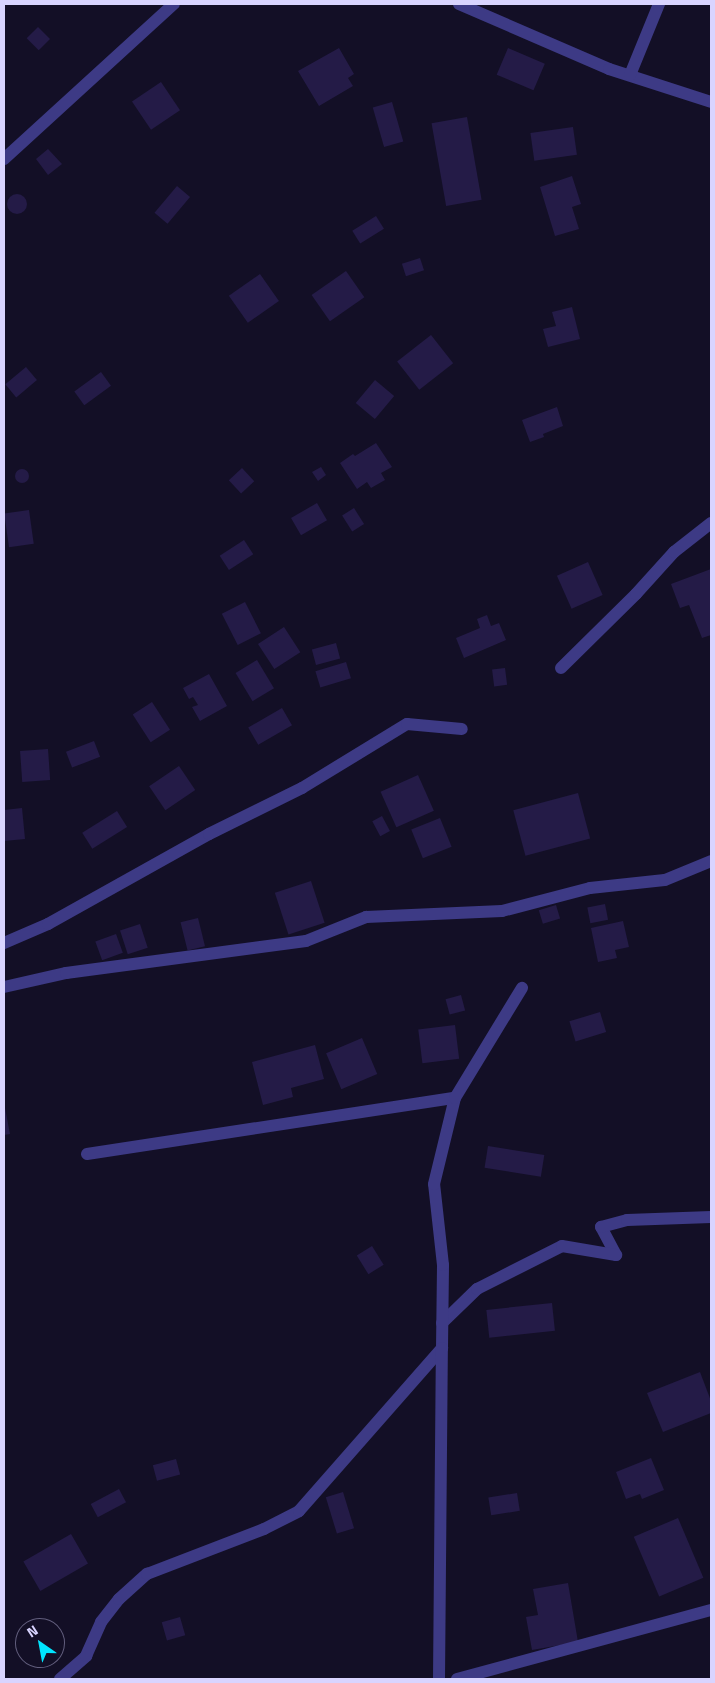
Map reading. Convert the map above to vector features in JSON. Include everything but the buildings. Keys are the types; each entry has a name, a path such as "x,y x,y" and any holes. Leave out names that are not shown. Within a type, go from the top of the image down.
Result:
{"street":[{"path":"4,159 174,4"},
{"path":"459,4 630,76 711,102"},
{"path":"630,76 659,4"},
{"path":"561,668 636,594 674,552 711,522"},
{"path":"4,943 48,924 209,834 302,788 407,724 462,729"},
{"path":"4,987 66,973 306,941 366,917 502,911 590,888 665,880 711,861"},
{"path":"439,1679 443,1264 434,1184 455,1098 522,988"},
{"path":"87,1154 455,1098"},
{"path":"442,1323 477,1290 562,1246 616,1256 602,1227 627,1220 711,1217"},
{"path":"60,1679 86,1656 101,1622 119,1599 147,1574 264,1529 299,1511 442,1348"},
{"path":"457,1679 711,1610"}]}
